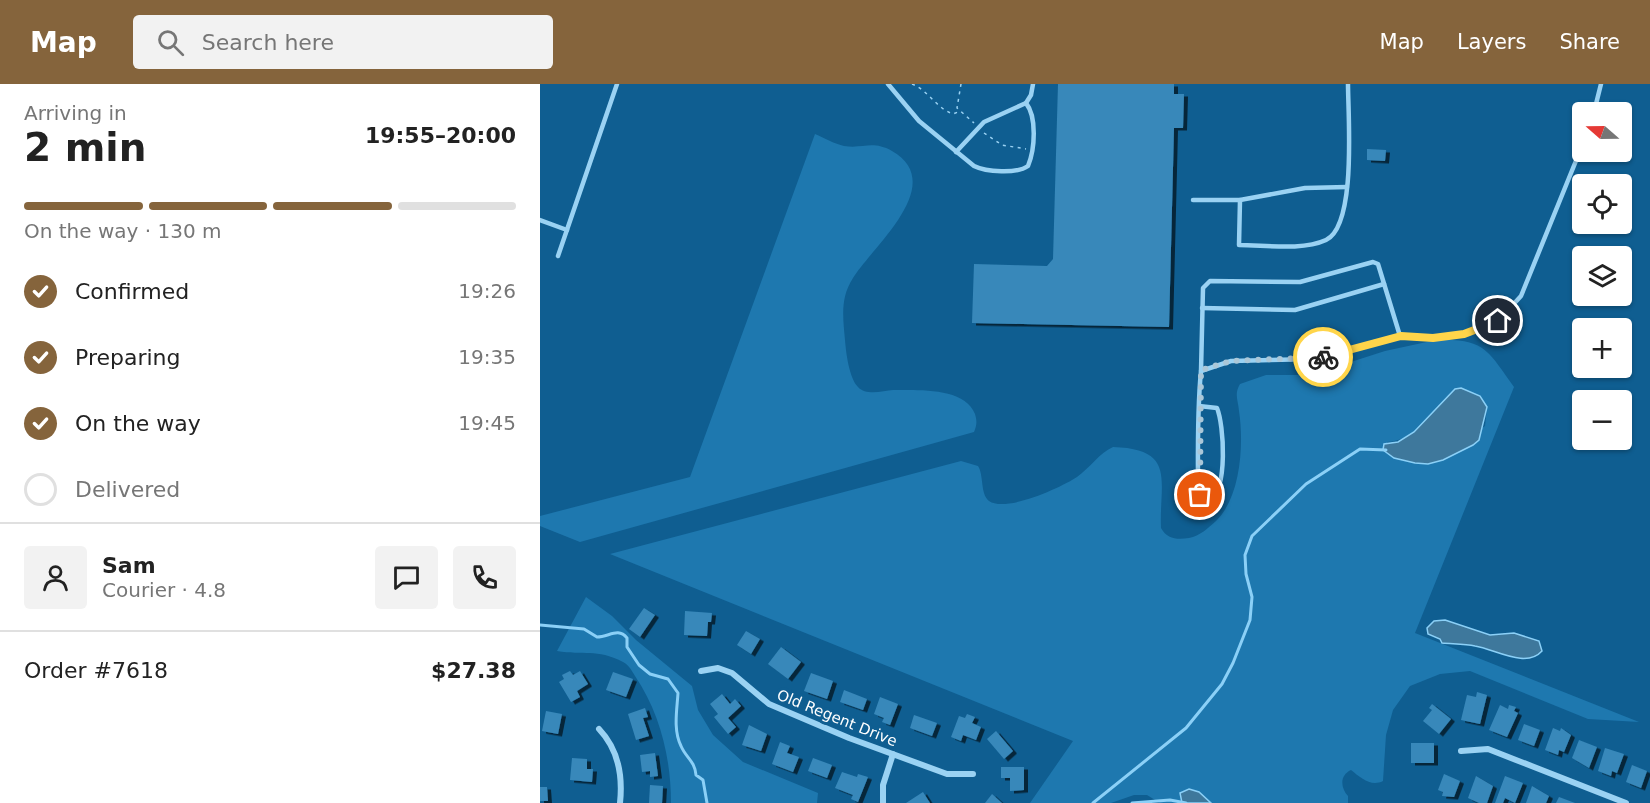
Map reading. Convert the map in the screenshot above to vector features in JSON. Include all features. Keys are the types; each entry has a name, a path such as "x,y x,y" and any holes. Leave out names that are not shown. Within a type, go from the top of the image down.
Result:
{"street":[{"name":"Old Regent Drive","path":"701,671 718,668 732,673 769,704 893,754 947,774 974,774"},
{"path":"598,729 610,741 618,757 620,803"},
{"path":"1461,751 1488,749 1626,803"},
{"path":"883,803 883,785 893,754"}],"lane":[{"path":"558,256 617,84"},
{"path":"888,84 919,122 978,169 1026,168 1032,154 1033,112 1026,103"},
{"path":"956,152 984,122 1026,103 1031,96 1033,84"},
{"path":"1240,200 1239,245 1305,245 1328,239 1339,227 1346,206 1348,84"},
{"path":"1596,102 1601,84"},
{"path":"1201,370 1231,361 1316,359 1401,336 1433,338 1464,334 1498,321 1521,296 1576,162"},
{"path":"1193,200 1240,200 1305,188 1347,187"},
{"path":"540,220 567,230"},
{"path":"1199,406 1218,408 1221,425 1222,471 1216,495 1210,500 1203,498 1198,491 1199,406 1202,308 1204,284 1210,281 1300,282 1373,262 1378,264 1401,336"},
{"path":"1202,308 1302,309 1384,284"}],"path":[{"path":"912,84 927,93 945,110 953,114 958,112"},
{"path":"961,84 957,104 958,112 975,123"},
{"path":"982,130 998,144 1026,149"}],"shaded area":[{"path":"815,134 844,146 873,145 892,151 907,165 913,180 910,198 901,215 862,265 846,293 843,316 845,345 852,378 861,390 870,392 915,390 939,392 961,399 970,405 975,414 974,432 580,542 540,526 540,516 690,477"},
{"path":"1436,340 1465,341 1484,349 1514,387 1415,633 1639,722 1588,719 1470,671 1440,674 1410,686 1393,710 1386,735 1383,781 1370,782 1351,770 1347,772 1342,781 1348,796 1348,803 1211,803 1199,792 1189,789 1180,793 1182,803 1160,803 1147,795 1134,795 1111,803 1030,803 1073,741 610,554 961,461 978,466 984,494 989,501 1008,504 1034,497 1070,481 1113,447 1133,449 1147,454 1156,461 1162,482 1161,528 1173,538 1193,537 1216,521 1224,511 1236,484 1241,454 1237,394 1240,384 1266,375 1301,375 1329,369 1385,351","holes":["1455,389 1480,396 1487,407 1485,426 1428,464 1394,458 1387,442 1407,436 1425,423"]},
{"path":"1461,388 1480,396 1487,407 1479,440 1473,445 1443,460 1428,464 1394,458 1383,450 1384,444 1398,442 1414,432 1455,389"},
{"path":"586,597 612,616 636,640 692,686 698,710 713,735 743,762 818,793 817,803 671,803 669,769 662,736 644,690 630,668 623,662 605,655 557,651"},
{"path":"1445,620 1490,635 1514,633 1539,641 1542,651 1535,656 1519,658 1475,646 1442,643 1440,639 1428,634 1427,628 1434,621"},
{"path":"1189,789 1199,792 1211,803 1182,803 1180,793"}],"building":[{"path":"1058,84 1174,84 1174,94 1184,94 1183,128 1174,128 1169,327 972,323 974,264 1047,266 1053,259"},
{"path":"1367,149 1386,150 1385,161 1367,160"},
{"path":"644,608 655,615 640,637 629,629"},
{"path":"685,611 712,613 711,622 708,622 707,636 684,635"},
{"path":"746,631 760,639 751,654 737,645"},
{"path":"781,647 801,662 788,679 768,664"},
{"path":"570,671 573,675 580,671 588,684 577,691 580,697 571,702 559,682 564,679 562,675"},
{"path":"613,672 633,679 626,697 606,690"},
{"path":"811,673 833,681 827,699 804,691"},
{"path":"844,690 867,699 863,710 840,702"},
{"path":"1477,692 1487,695 1480,724 1461,720 1467,695 1476,697"},
{"path":"722,694 730,704 735,699 741,706 728,718 736,727 728,734 714,717 718,714 710,704"},
{"path":"880,697 898,704 890,725 882,722 884,718 874,714"},
{"path":"1432,704 1451,719 1439,734 1423,721 1432,710 1429,708"},
{"path":"1500,705 1508,709 1509,705 1516,707 1514,711 1518,713 1507,737 1489,730"},
{"path":"645,708 648,717 643,718 649,736 636,740 628,714"},
{"path":"546,711 562,714 558,734 542,731"},
{"path":"967,714 975,717 972,723 981,727 976,740 963,735 961,741 951,737 959,716 965,718"},
{"path":"914,715 937,723 932,736 910,728"},
{"path":"1524,724 1540,730 1534,746 1518,740"},
{"path":"749,725 767,734 761,751 742,745"},
{"path":"1553,728 1560,731 1561,728 1571,735 1564,752 1559,750 1558,755 1545,750"},
{"path":"996,731 1013,751 1004,759 987,739"},
{"path":"1579,740 1597,747 1589,768 1572,758"},
{"path":"780,742 790,746 787,753 799,757 793,772 772,764"},
{"path":"1411,743 1434,743 1434,763 1411,763"},
{"path":"1605,748 1624,754 1617,773 1612,771 1611,776 1598,771"},
{"path":"655,753 658,776 650,777 650,771 642,772 640,755"},
{"path":"572,758 587,759 587,769 593,769 592,782 570,780"},
{"path":"813,758 832,765 827,778 808,771"},
{"path":"1632,765 1647,771 1641,788 1626,782"},
{"path":"1001,767 1024,767 1024,790 1010,791 1010,778 1001,778"},
{"path":"842,772 857,777 858,774 868,777 858,802 851,799 853,795 835,788"},
{"path":"1444,774 1460,781 1454,797 1442,796 1443,792 1438,790"},
{"path":"1476,776 1493,786 1487,803 1479,803 1468,798"},
{"path":"1505,776 1523,783 1515,803 1505,798 1503,803 1495,803"},
{"path":"650,785 663,786 662,803 649,803"},
{"path":"1532,786 1549,796 1546,803 1526,803"},
{"path":"540,787 547,787 548,801 540,801"},
{"path":"923,792 930,803 906,803"},
{"path":"992,794 1002,803 985,803"},
{"path":"1559,797 1575,803 1556,803"}],"waterway":[{"path":"1093,803 1186,728 1222,684 1250,620 1252,597 1246,574 1245,555 1252,536 1306,484 1360,449 1386,450"},
{"path":"540,625 584,629 597,637 620,633 627,638 627,647 639,665 650,674 668,679 678,693 676,720 679,740 694,766 696,775 703,780 707,803"},
{"path":"1132,803 1170,800 1186,803"}],"way so far":[{"path":"1200,495 1198,491 1201,370 1240,360 1294,360 1323,357"}],"route":[{"path":"1323,357 1401,336 1433,338 1464,334 1498,321"}]}
